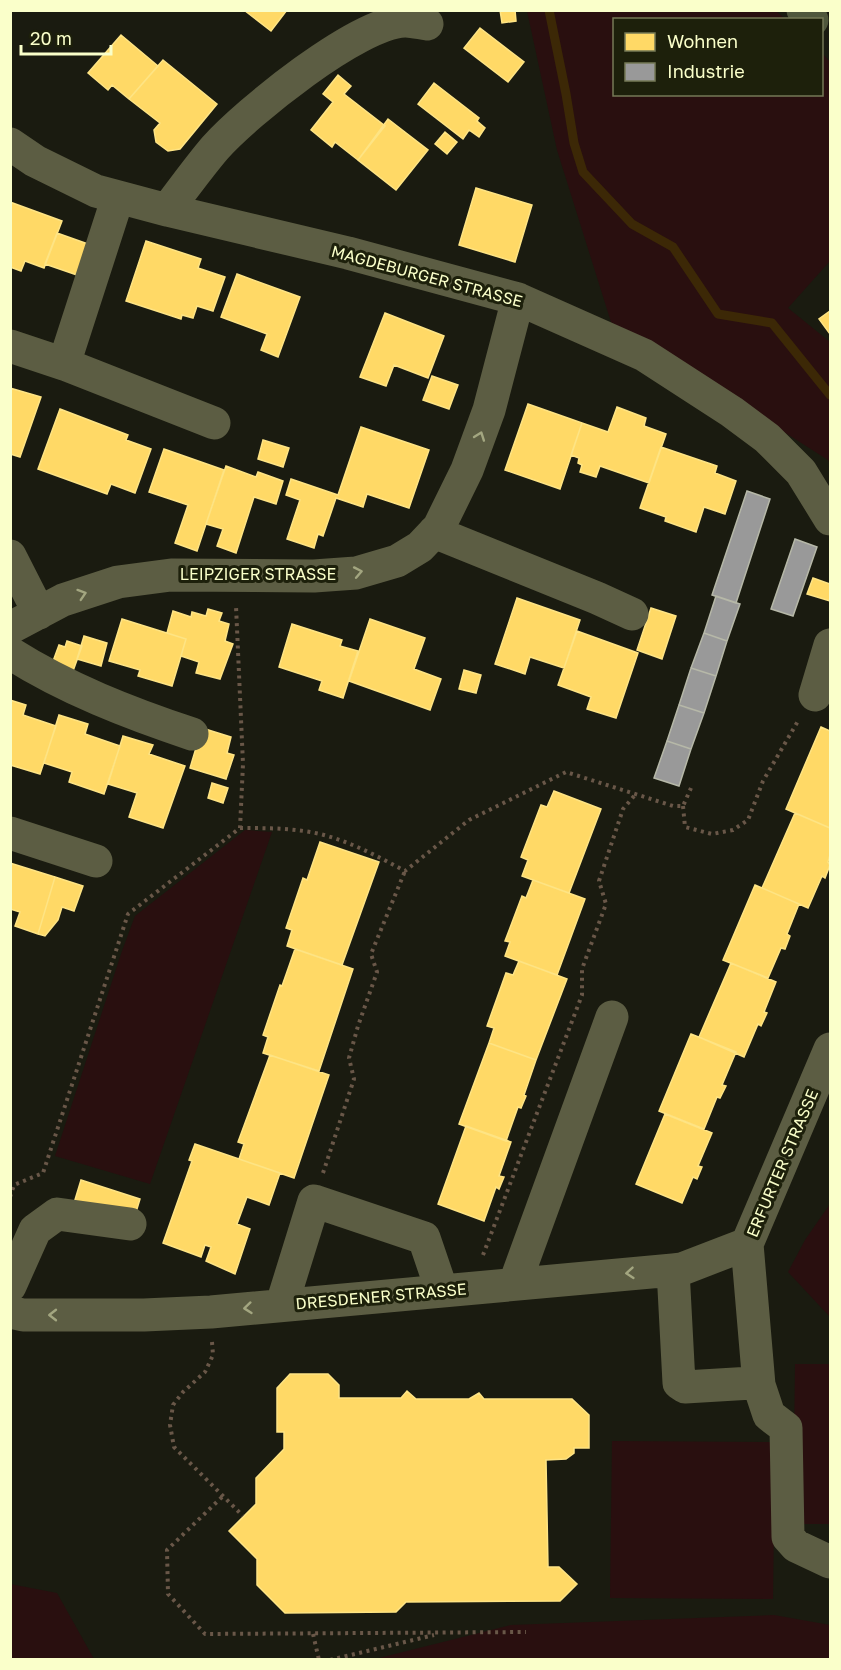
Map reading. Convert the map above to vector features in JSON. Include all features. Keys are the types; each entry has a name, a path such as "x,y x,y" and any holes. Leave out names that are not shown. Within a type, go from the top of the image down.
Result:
{"street":[{"path":"167,210 216,147 266,101 315,64 358,37 384,26 404,21 428,24"},
{"name":"MAGDEBURGER STRASSE","path":"10,144 35,161 96,191 348,253 518,299 644,356 732,412 767,438 801,472 831,519"},
{"path":"64,364 118,197"},
{"name":"LEIPZIGER STRASSE","path":"25,621 63,600 118,582 171,574 314,576 356,573 397,561 420,546 439,527 467,471 485,420 518,299"},
{"path":"10,346 64,364 214,423"},
{"path":"434,532 597,597 632,614"},
{"path":"10,556 25,621"},
{"path":"815,695 831,645"},
{"path":"10,653 77,690 127,712 192,734"},
{"path":"10,833 96,861"},
{"path":"514,1283 612,1017"},
{"name":"ERFURTER STRASSE","path":"747,1244 831,1049"},
{"path":"282,1304 314,1201 424,1238 456,1290"},
{"path":"10,1286 35,1230 57,1214 130,1224"},
{"path":"747,1244 758,1379 769,1415 786,1428 789,1537 796,1546 831,1562"},
{"name":"DRESDENER STRASSE","path":"10,1312 23,1315 144,1315 212,1312 673,1270 682,1269 747,1244"},
{"path":"673,1270 679,1383 685,1387 752,1383 758,1379"}],"path":[{"path":"234,576 243,764 240,828"},
{"path":"691,788 683,806 685,827 712,834 733,830 748,820 763,781 815,695"},
{"path":"314,1201 354,1079 349,1058 377,972 371,954 405,871 469,820 567,772 635,795 673,806 683,806"},
{"path":"456,1290 582,995 582,969 606,904 599,881 623,809 635,795"},
{"path":"10,1197 14,1185 43,1173 128,914 240,828 280,829 323,835 360,848 405,871"},
{"path":"212,1312 213,1355 205,1372 183,1392 173,1405 170,1425 174,1447 243,1516"},
{"path":"222,1497 167,1550 168,1594 205,1634 526,1632"},
{"path":"330,1659 443,1632"},
{"path":"313,1634 320,1659"}],"shaded area":[{"path":"775,10 784,18 613,18 613,96 823,96 823,54 830,62 830,261 788,308 830,342 830,464 828,460 611,322 557,150 527,11"},
{"path":"245,830 272,832 150,1184 55,1156 135,916"},
{"path":"830,1204 830,1317 788,1272 805,1240"},
{"path":"795,1364 830,1364 830,1524 793,1524"},
{"path":"612,1441 775,1442 773,1599 610,1598"},
{"path":"10,1584 57,1593 94,1659 11,1659"},
{"path":"774,1615 830,1625 830,1659 375,1659 511,1625"}],"building: Wohnen":[{"path":"244,10 287,10 271,31"},
{"path":"500,10 515,10 516,21 502,23"},
{"path":"480,28 524,62 508,82 464,48"},
{"path":"121,35 158,66 129,99 112,85 108,90 88,73"},
{"path":"163,60 217,104 180,149 168,151 156,142 154,130 160,123 129,99"},
{"path":"338,75 351,86 344,94 385,126 358,160 335,142 332,147 311,130 333,102 323,94"},
{"path":"434,83 479,118 477,121 485,128 479,137 469,130 463,139 418,104"},
{"path":"388,119 428,150 396,190 358,160"},
{"path":"445,132 457,142 447,154 435,144"},
{"path":"476,188 532,205 515,262 459,245"},
{"path":"10,202 62,221 44,268 25,261 21,271 10,267"},
{"path":"57,233 88,244 77,275 45,264"},
{"path":"146,241 201,259 198,268 225,277 213,311 197,306 193,318 182,315 181,319 126,301"},
{"path":"237,274 300,297 278,357 261,350 267,334 221,317"},
{"path":"830,311 830,334 819,319"},
{"path":"385,313 444,336 428,378 394,365 386,386 360,377"},
{"path":"432,376 458,385 449,409 423,400"},
{"path":"10,388 41,397 20,457 10,454"},
{"path":"528,404 582,423 560,489 505,470"},
{"path":"617,407 646,418 644,426 666,434 649,483 600,466 596,477 580,472 582,465 578,463 579,458 571,455 582,423 608,432"},
{"path":"60,409 128,435 126,440 151,449 135,493 111,484 107,494 38,469"},
{"path":"361,427 429,450 409,508 367,494 363,507 336,498 323,536 318,534 314,548 287,539 300,500 286,495 291,479 338,495"},
{"path":"263,440 289,448 283,467 258,459"},
{"path":"661,447 717,466 715,473 736,481 725,514 704,507 696,532 665,521 666,517 640,508"},
{"path":"164,449 224,470 197,551 175,543 188,505 149,492"},
{"path":"226,466 256,477 258,472 283,481 276,504 254,497 236,553 217,546 223,529 206,524"},
{"path":"813,578 830,584 830,601 807,594"},
{"path":"517,598 580,620 564,668 530,657 525,674 495,664"},
{"path":"651,608 676,616 662,659 637,650"},
{"path":"208,609 222,613 219,621 229,624 225,641 233,644 220,679 196,673 199,662 181,656 186,639 167,633 173,611 191,617 192,612 206,616"},
{"path":"122,619 186,639 172,686 138,676 140,670 109,661"},
{"path":"370,619 425,638 414,669 441,679 430,710 349,681"},
{"path":"292,624 342,640 340,646 358,651 343,698 319,690 322,681 279,667"},
{"path":"577,631 638,653 616,718 587,709 591,697 558,685"},
{"path":"84,636 107,643 101,666 77,659"},
{"path":"67,641 82,646 73,671 52,664 59,645 65,647"},
{"path":"464,670 481,675 476,693 459,689"},
{"path":"10,700 26,705 23,715 56,726 40,774 10,765"},
{"path":"59,715 88,724 85,734 120,746 104,794 69,782 72,772 44,763"},
{"path":"821,727 830,731 830,828 786,809"},
{"path":"202,728 231,737 227,753 234,755 226,779 190,768"},
{"path":"123,736 153,745 149,754 185,766 163,828 129,817 137,793 108,784"},
{"path":"212,783 228,788 223,803 208,798"},
{"path":"554,791 601,809 569,893 522,876 528,860 521,857 541,805 547,807"},
{"path":"795,813 830,828 828,862 830,865 825,878 822,876 808,908 762,888"},
{"path":"320,842 379,862 342,965 287,946 292,930 286,928 303,878 307,880"},
{"path":"10,863 55,877 38,934 15,926 20,912 10,909"},
{"path":"55,877 83,886 74,911 62,907 58,920 45,936 38,934"},
{"path":"533,880 585,899 557,975 505,956 510,942 505,941 522,896 526,898"},
{"path":"755,885 799,904 787,934 790,936 785,949 781,948 768,978 723,960"},
{"path":"295,949 353,969 319,1071 263,1053 268,1037 263,1035"},
{"path":"519,961 567,979 536,1060 489,1043 494,1028 487,1026 506,973 513,975"},
{"path":"731,963 776,982 764,1012 767,1013 761,1026 758,1024 744,1057 699,1037"},
{"path":"691,1034 736,1052 722,1085 726,1086 720,1098 717,1097 704,1129 659,1111"},
{"path":"489,1043 536,1060 524,1095 526,1096 521,1108 518,1107 506,1141 459,1124"},
{"path":"270,1055 329,1075 294,1178 239,1159 244,1144 238,1142"},
{"path":"665,1114 712,1133 698,1166 702,1167 697,1179 693,1177 682,1203 636,1184"},
{"path":"466,1126 511,1142 499,1176 504,1177 499,1189 496,1187 484,1221 438,1204"},
{"path":"195,1144 280,1173 269,1205 247,1197 237,1224 250,1229 235,1274 206,1261 211,1247 205,1245 201,1257 163,1243 192,1161 189,1160"},
{"path":"81,1180 140,1199 133,1222 74,1203"},
{"path":"290,1374 328,1374 339,1385 339,1398 401,1398 407,1391 416,1399 469,1399 479,1393 484,1399 572,1399 589,1415 589,1448 574,1448 574,1453 566,1459 546,1460 548,1567 559,1567 577,1584 560,1601 406,1602 396,1612 285,1613 257,1585 257,1559 229,1531 256,1504 256,1478 284,1449 284,1432 277,1432 277,1388"}],"building: Industrie":[{"path":"747,491 770,499 736,603 712,595"},
{"path":"795,539 817,547 793,616 771,609"},
{"path":"716,596 740,604 727,641 704,633"},
{"path":"704,633 727,641 716,676 691,668"},
{"path":"691,668 716,676 704,713 679,705"},
{"path":"679,705 704,713 691,749 667,741"},
{"path":"667,741 691,749 679,786 654,778"}],"waterway":[{"path":"549,10 574,143 583,172 632,224 673,247 718,314 772,323 830,395"}]}
